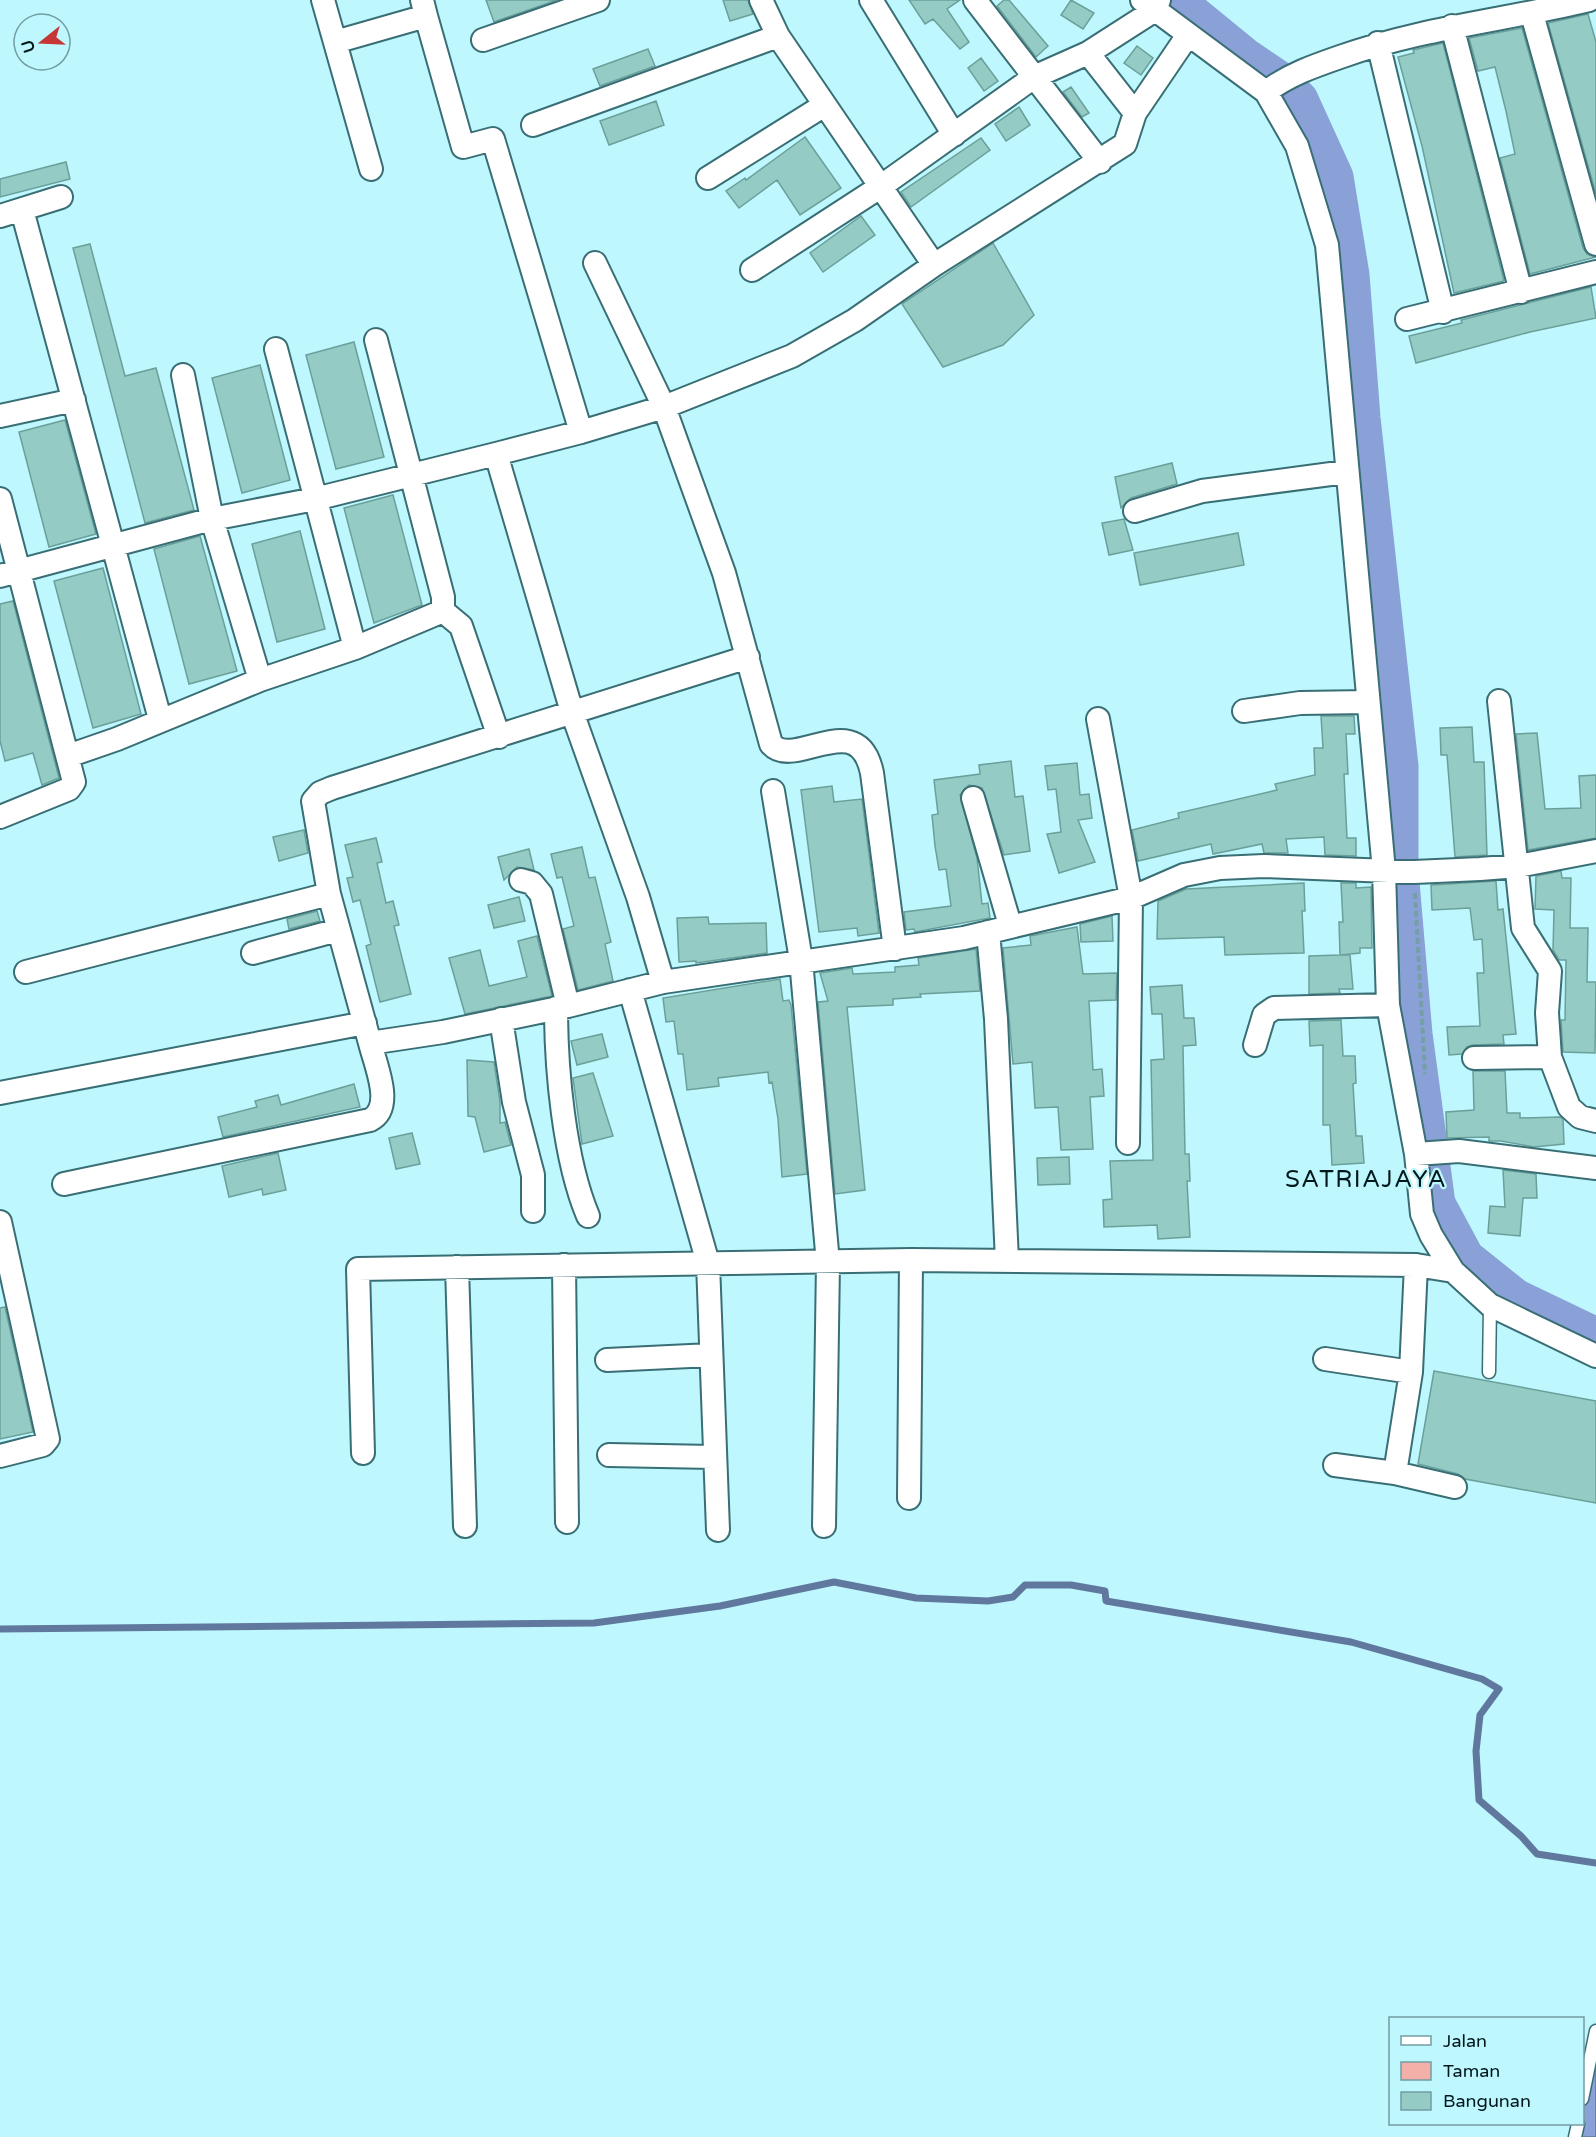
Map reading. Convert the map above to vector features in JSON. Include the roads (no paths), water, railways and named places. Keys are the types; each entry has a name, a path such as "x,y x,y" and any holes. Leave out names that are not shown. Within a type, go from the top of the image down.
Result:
{"street":[{"path":"323,0 371,169"},
{"path":"761,0 778,36 823,105 934,265"},
{"path":"871,0 954,135"},
{"path":"975,0 1100,162"},
{"path":"1273,87 1312,67 1378,43 1452,26 1532,14 1589,0"},
{"path":"483,40 593,1"},
{"path":"752,270 880,188 1034,77 1088,53 1152,3 1188,36 1273,87 1297,146 1326,245 1384,871 1389,1005 1416,1154 1422,1214 1431,1235 1453,1271 1490,1305 1596,1356"},
{"path":"335,42 424,8 464,147 493,139 581,432"},
{"path":"1532,14 1596,244"},
{"path":"1452,26 1521,292"},
{"path":"533,125 778,36"},
{"path":"10,573 212,519 315,499 581,432 664,407 792,356 855,320 934,265 1100,162 1125,144 1135,113 1188,36"},
{"path":"1378,43 1443,312"},
{"path":"1088,53 1135,113"},
{"path":"708,178 823,105"},
{"path":"0,216 61,197"},
{"path":"22,210 115,545 160,719"},
{"path":"595,263 664,407 724,573 768,737 774,747 782,750 849,741 862,748 866,755 872,773 895,949"},
{"path":"1407,320 1596,272"},
{"path":"376,340 443,597 443,611"},
{"path":"276,349 355,648"},
{"path":"183,375 212,519 260,680"},
{"path":"0,416 74,400"},
{"path":"496,454 572,712 638,897 663,982"},
{"path":"1136,511 1202,491 1346,471"},
{"path":"0,499 10,573 68,756 74,782 71,787 0,817"},
{"path":"68,756 117,740 160,719 260,680 355,648 443,611"},
{"path":"443,611 461,626 499,737"},
{"path":"64,1184 370,1120 381,1112 383,1102 368,1033 329,894 313,801 316,797 332,788 748,657"},
{"path":"1499,701 1523,928 1550,971 1547,1013 1550,1057 1569,1107 1580,1117 1596,1121"},
{"path":"1244,711 1300,702 1368,702"},
{"path":"1098,719 1131,898 1128,1143"},
{"path":"773,791 801,960 828,1263 824,1526"},
{"path":"973,798 1010,925"},
{"path":"0,1093 368,1033 443,1032 562,1007 663,982 801,960 895,949 988,932 1131,898 1184,875 1220,868 1264,866 1414,872 1518,866 1596,851"},
{"path":"521,880 532,883 541,894 562,1007 556,1058 579,1189 588,1216"},
{"path":"26,972 329,894"},
{"path":"253,953 338,930"},
{"path":"988,932 996,1019 1008,1261"},
{"path":"630,990 708,1263 713,1457 718,1530"},
{"path":"1255,1045 1264,1015 1274,1008 1389,1005"},
{"path":"501,1019 514,1102 532,1165 533,1211"},
{"path":"1474,1058 1550,1057"},
{"path":"1416,1154 1460,1151 1596,1168"},
{"path":"0,1222 48,1438 43,1445 0,1456"},
{"path":"909,1498 911,1260"},
{"path":"363,1453 358,1269 911,1260 1416,1265 1453,1271"},
{"path":"564,1265 567,1521"},
{"path":"1395,1473 1411,1372 1416,1265"},
{"path":"457,1267 465,1526"},
{"path":"607,1360 711,1355"},
{"path":"1325,1359 1411,1372"},
{"path":"609,1455 713,1457"},
{"path":"1335,1465 1395,1473 1455,1487"}],"lane":[{"path":"1489,1372 1490,1305"},
{"path":"1584,2089 1596,2031"}],"water":[{"path":"1596,2030 1596,2137 1575,2137 1581,2125 1584,2125 1584,2094"}],"waterway":[{"path":"1175,0 1246,58 1280,81 1299,100 1334,177 1350,275 1361,418 1399,766 1399,871 1413,1034 1436,1204 1465,1258 1515,1298 1596,1337"},
{"path":"0,1629 594,1623 720,1606 834,1582 916,1598 988,1601 1013,1597 1025,1585 1071,1585 1105,1591 1106,1601 1351,1642 1482,1679 1499,1689 1480,1715 1476,1751 1479,1800 1521,1836 1537,1854 1596,1863"}],"district":[{"name":"SATRIAJAYA","path":"1366,1179"}]}
